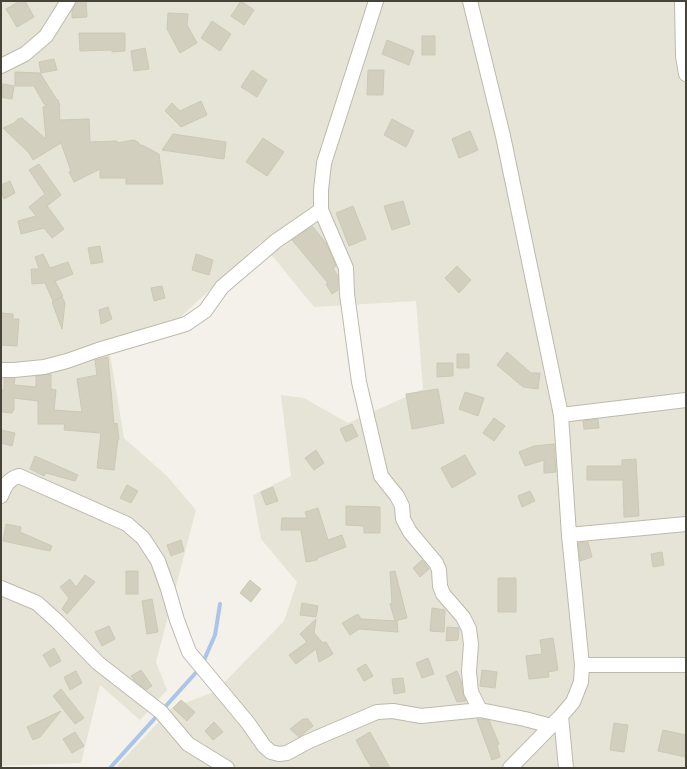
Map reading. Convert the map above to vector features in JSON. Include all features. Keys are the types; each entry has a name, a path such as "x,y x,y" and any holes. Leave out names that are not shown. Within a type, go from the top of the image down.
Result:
{"street":[{"path":"1,66 25,54 46,36 68,1"},
{"path":"376,1 324,163 321,190 321,210 346,268 347,294 359,382 381,476 397,496 402,506 403,519 410,532 436,563 439,570 440,586 443,594 463,616 469,629 471,644 471,692 480,710"},
{"path":"470,1 503,136 561,415 568,535 582,665 581,682 573,702 510,768"},
{"path":"682,1 686,74"},
{"path":"1,370 44,367 186,324 205,311 222,287 276,241 321,210"},
{"path":"561,415 686,400"},
{"path":"1,496 10,478 19,476 127,524 143,538 158,561 189,652 248,723 264,746 271,752 279,754 287,753 307,742 377,712 393,711 421,716 480,710 525,719 550,726"},
{"path":"568,535 686,524"},
{"path":"1,588 37,603 98,663 161,712 188,744 227,768"},
{"path":"582,665 686,665"},
{"path":"561,716 567,767"}],"shaded area":[{"path":"1,1 686,1 686,768 118,768 118,765 172,708 216,691 284,621 297,582 261,539 253,495 291,476 281,395 304,398 348,423 423,389 416,301 314,307 261,242 170,327 108,342 124,438 167,476 196,510 156,662 167,690 140,720 100,685 81,763 1,766"}],"building":[{"path":"20,1 25,1 34,17 17,27 6,9"},
{"path":"76,1 86,1 87,17 72,18 72,11"},
{"path":"241,1 254,10 244,25 231,16"},
{"path":"168,13 188,14 187,25 197,43 180,53 167,29"},
{"path":"212,21 231,34 220,51 201,38"},
{"path":"79,33 125,33 125,51 80,51"},
{"path":"422,36 435,36 435,55 422,55"},
{"path":"387,40 414,51 409,65 382,54"},
{"path":"145,48 149,69 134,71 131,51"},
{"path":"54,59 57,70 41,73 39,62"},
{"path":"252,70 267,80 257,97 241,87"},
{"path":"368,70 384,70 383,95 367,95"},
{"path":"15,72 40,73 58,100 60,106 60,120 89,119 90,142 117,141 117,143 134,140 139,143 139,145 142,145 159,154 163,184 126,184 126,178 100,178 100,169 74,182 69,172 71,171 61,143 33,160 29,153 3,128 22,118 46,139 43,107 48,105 44,104 34,86 15,86"},
{"path":"3,84 14,86 12,99 1,97"},
{"path":"201,101 207,115 181,127 165,111 172,103 180,111"},
{"path":"392,119 414,131 406,147 384,135"},
{"path":"470,131 478,150 459,158 452,139"},
{"path":"173,134 226,142 224,159 162,150"},
{"path":"263,138 284,152 267,176 246,162"},
{"path":"39,164 61,195 47,206 64,229 52,238 44,228 21,234 18,221 36,216 29,207 45,194 29,170"},
{"path":"10,181 15,193 4,199 1,191 1,185"},
{"path":"403,201 410,224 392,230 384,206"},
{"path":"353,206 366,239 349,246 336,213"},
{"path":"312,226 326,243 336,266 333,268 338,276 338,290 332,294 326,284 328,283 292,240"},
{"path":"100,246 103,262 91,264 88,248"},
{"path":"43,254 50,268 68,262 73,274 55,281 63,296 53,301 45,283 32,284 31,269 39,269 35,257"},
{"path":"196,254 213,260 209,275 192,270"},
{"path":"457,266 471,280 459,293 445,278"},
{"path":"162,286 165,298 154,301 151,288"},
{"path":"62,297 65,303 62,329 52,302"},
{"path":"108,307 112,319 101,324 99,310"},
{"path":"1,313 13,314 13,319 19,319 17,346 1,345"},
{"path":"507,352 531,373 540,373 538,389 523,387 497,365"},
{"path":"457,354 469,354 469,368 457,368"},
{"path":"108,357 114,424 117,423 119,439 114,470 97,468 101,433 64,430 65,424 38,424 38,401 14,398 14,410 12,413 2,412 1,390 4,390 4,378 15,378 14,385 36,387 36,376 51,374 51,389 56,390 54,410 82,412 77,379 97,375 95,360"},
{"path":"437,363 453,363 453,376 437,377"},
{"path":"438,389 444,423 412,429 406,394"},
{"path":"465,392 484,398 478,416 459,409"},
{"path":"494,418 505,426 494,441 483,433"},
{"path":"598,419 599,428 584,429 583,421"},
{"path":"352,424 358,436 346,442 340,429"},
{"path":"1,430 15,433 12,446 1,443"},
{"path":"554,444 556,472 544,473 544,460 525,466 519,452 534,446"},
{"path":"316,450 324,463 314,470 305,458"},
{"path":"465,455 476,474 452,488 441,468"},
{"path":"35,456 78,475 75,481 46,473 44,476 30,469"},
{"path":"636,459 639,516 624,517 623,480 587,480 587,466 622,466 622,460"},
{"path":"127,485 138,491 131,503 120,498"},
{"path":"273,487 278,501 266,505 261,492"},
{"path":"530,491 535,501 522,507 518,496"},
{"path":"346,506 380,507 380,533 364,533 364,526 346,525"},
{"path":"318,508 328,540 342,535 346,547 317,558 317,560 306,562 301,530 281,530 282,518 307,518 305,512"},
{"path":"6,524 21,527 20,532 52,546 50,551 3,541"},
{"path":"181,540 184,551 171,556 167,545"},
{"path":"588,542 592,557 580,561 578,543"},
{"path":"662,552 664,565 653,567 651,554"},
{"path":"422,560 429,569 420,577 413,568"},
{"path":"126,571 138,571 138,594 126,594"},
{"path":"395,571 407,618 395,621 390,604 392,603 390,572"},
{"path":"85,575 95,582 67,614 62,609 69,598 60,587 70,579 76,587"},
{"path":"498,578 516,578 516,612 498,612"},
{"path":"250,580 261,589 251,602 240,593"},
{"path":"152,599 158,632 147,634 142,601"},
{"path":"302,603 318,606 316,617 300,615"},
{"path":"432,608 445,610 444,632 430,631"},
{"path":"358,614 361,619 397,621 398,632 359,629 350,635 342,623"},
{"path":"316,619 314,633 323,643 326,642 333,654 319,662 316,649 296,664 289,655 307,642 300,634"},
{"path":"109,626 115,639 102,646 95,632"},
{"path":"447,627 459,628 458,640 446,641"},
{"path":"553,638 558,670 548,672 549,677 529,679 526,656 542,654 540,640"},
{"path":"54,648 61,661 50,667 43,655"},
{"path":"428,658 434,674 422,678 416,663"},
{"path":"366,664 373,676 364,681 357,669"},
{"path":"141,670 152,686 146,690 131,676"},
{"path":"482,670 497,672 495,688 480,686"},
{"path":"76,671 82,683 70,690 64,677"},
{"path":"457,671 466,701 457,702 446,676"},
{"path":"403,678 405,692 394,694 392,679"},
{"path":"61,689 84,718 75,724 53,696"},
{"path":"181,700 195,712 187,721 173,708"},
{"path":"61,711 40,737 33,740 27,727"},
{"path":"303,719 308,719 313,726 299,737 290,729"},
{"path":"477,719 489,720 499,744 497,745 500,757 492,760"},
{"path":"214,722 223,732 213,740 205,731"},
{"path":"614,723 628,725 624,752 610,750"},
{"path":"663,730 686,735 686,757 658,751"},
{"path":"75,732 84,746 72,753 63,739"},
{"path":"370,732 390,768 372,768 366,759 356,740"}],"waterway":[{"path":"110,768 201,667 215,635 220,604"}]}
